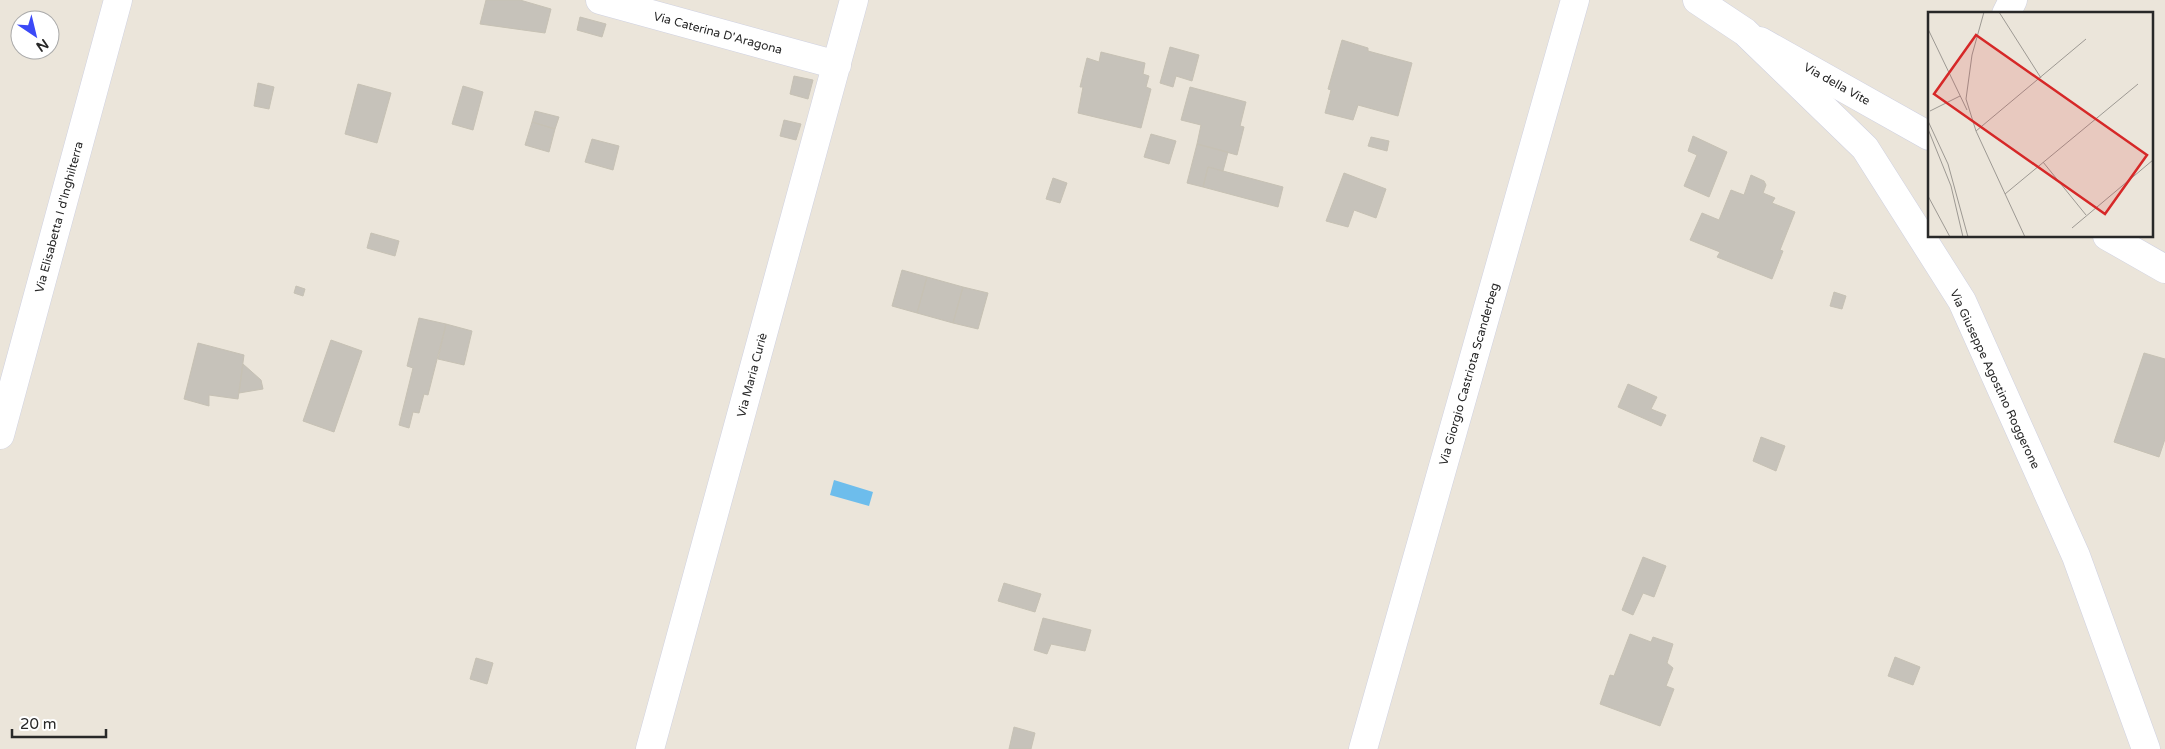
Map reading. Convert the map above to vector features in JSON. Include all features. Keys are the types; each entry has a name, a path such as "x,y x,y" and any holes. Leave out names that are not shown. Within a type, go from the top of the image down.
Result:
{"street":[{"name":"Via Elisabetta I d'Inghilterra","path":"0,435 118,0"},
{"name":"Via Caterina D'Aragona","path":"600,0 836,65"},
{"name":"Via Maria Curiè","path":"650,749 854,0"},
{"name":"Via Giorgio Castriota Scanderbeg","path":"1363,749 1575,0"},
{"name":"Via Giuseppe Agostino Roggerone","path":"1697,0 1745,32 1865,148 1962,301 2076,556 2146,749"},
{"path":"2007,12 2014,0"},
{"name":"Via della Vite","path":"1745,32 1928,135"},
{"path":"2111,238 2165,269"}],"water":[{"path":"834,480 873,492 869,506 830,495"}],"building":[{"path":"486,0 520,0 551,9 545,33 480,24"},
{"path":"580,17 606,24 602,37 577,30"},
{"path":"1342,40 1368,48 1368,51 1412,63 1398,116 1358,105 1353,120 1325,113 1331,90 1328,89"},
{"path":"1170,47 1199,55 1192,81 1176,76 1173,87 1160,83"},
{"path":"1101,52 1145,63 1143,74 1149,76 1146,87 1151,89 1141,128 1078,113 1083,87 1080,87 1087,58 1099,62"},
{"path":"794,76 813,80 808,99 790,94"},
{"path":"258,83 274,87 269,109 254,106"},
{"path":"358,84 391,93 377,143 345,134"},
{"path":"463,86 483,92 473,130 452,124"},
{"path":"1190,87 1246,102 1240,126 1244,127 1237,155 1197,144 1201,125 1181,120"},
{"path":"535,111 559,117 555,129 532,122"},
{"path":"784,120 801,124 796,140 780,136"},
{"path":"532,122 555,129 549,152 525,145"},
{"path":"1151,134 1176,141 1169,164 1144,157"},
{"path":"1693,136 1727,152 1709,197 1684,186 1697,155 1688,151"},
{"path":"1371,137 1389,141 1387,151 1368,146"},
{"path":"592,139 619,146 613,170 585,162"},
{"path":"1197,144 1228,152 1223,171 1208,167 1203,187 1187,183"},
{"path":"1208,167 1283,187 1278,207 1203,187"},
{"path":"1344,173 1386,189 1376,218 1354,210 1348,227 1326,221"},
{"path":"1751,175 1764,181 1766,185 1763,193 1775,198 1772,203 1795,212 1780,250 1783,251 1772,279 1717,257 1720,252 1690,240 1702,213 1719,220 1731,190 1744,195"},
{"path":"1053,178 1067,183 1060,203 1046,199"},
{"path":"371,233 399,241 395,256 367,248"},
{"path":"902,270 927,277 917,313 892,306"},
{"path":"927,277 963,287 953,323 917,313"},
{"path":"296,286 305,289 303,296 294,293"},
{"path":"963,287 988,293 978,329 953,323"},
{"path":"1834,292 1846,296 1842,309 1830,306"},
{"path":"419,318 446,324 428,395 424,394 419,413 413,412 409,428 399,425 413,368 407,366"},
{"path":"446,324 472,331 464,365 438,359"},
{"path":"331,340 362,351 334,432 303,421"},
{"path":"198,343 244,355 238,399 209,395 209,406 184,399"},
{"path":"2144,353 2165,359 2165,439 2159,457 2114,442"},
{"path":"243,364 261,380 263,389 239,393"},
{"path":"1628,384 1657,397 1651,409 1666,415 1661,426 1618,407"},
{"path":"1761,437 1785,446 1776,471 1753,461"},
{"path":"1643,557 1666,566 1654,597 1643,593 1633,615 1622,610"},
{"path":"1004,583 1041,594 1035,612 998,601"},
{"path":"1043,618 1091,630 1085,651 1051,644 1047,654 1034,650"},
{"path":"1630,634 1651,642 1653,637 1673,644 1667,663 1673,668 1666,686 1674,689 1660,726 1600,704 1610,675 1614,676"},
{"path":"1895,657 1920,667 1913,685 1888,676"},
{"path":"476,658 493,663 487,684 470,679"},
{"path":"1014,727 1035,733 1031,749 1009,749"}]}
